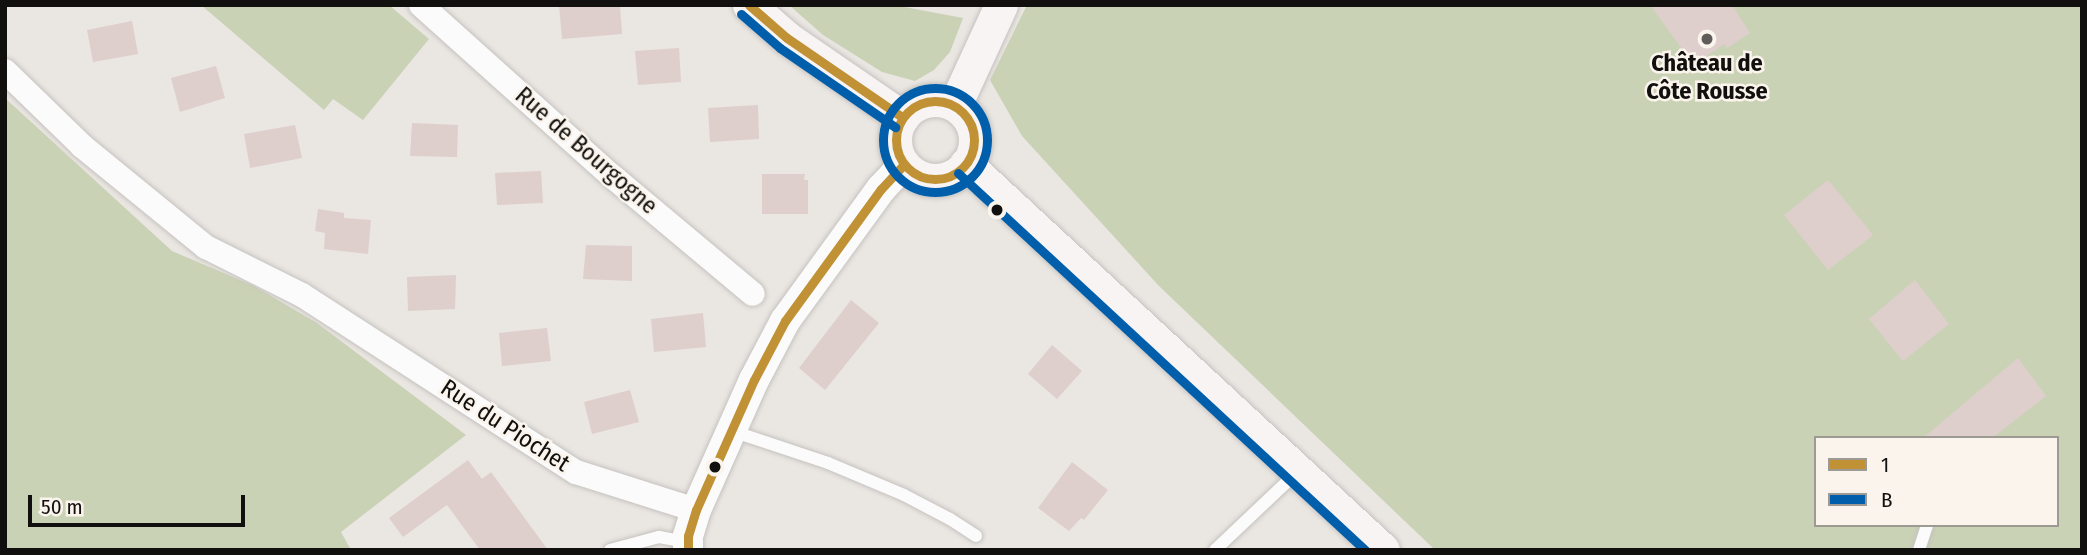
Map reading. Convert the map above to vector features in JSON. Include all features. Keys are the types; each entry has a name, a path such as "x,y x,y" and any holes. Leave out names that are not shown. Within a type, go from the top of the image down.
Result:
{"main road":[{"path":"749,5 787,38 902,117"},
{"path":"955,105 1000,5"},
{"path":"930,100 955,105 972,124 975,137 966,164 947,178 920,177 904,164 895,147 895,134 902,117 918,103 930,100"},
{"path":"966,164 1383,550"}],"street":[{"name":"Rue de Bourgogne","path":"421,5 613,177 753,295"},
{"name":"Rue du Piochet","path":"5,71 82,146 205,247 302,295 576,472 696,510"},
{"path":"688,546 696,510 785,321 881,189 904,164"}],"lane":[{"path":"732,431 828,463 878,484 950,519 976,536"},
{"path":"1215,550 1298,471"},
{"path":"1919,550 1926,527"},
{"path":"610,550 659,537 688,546"}],"green space":[{"path":"201,5 389,5 429,39 363,120 333,99 324,110"},
{"path":"789,5 894,5 963,18 950,52 934,70 915,81 882,72 823,35"},
{"path":"1027,5 2082,5 2082,550 1435,550 1159,286 1022,136 990,80"},
{"path":"5,98 172,251 254,286 317,323 466,435 341,532 351,550 5,550"}],"building":[{"path":"559,5 620,5 622,34 562,39"},
{"name":"Château de Côte Rousse","path":"1650,5 1732,5 1750,33 1727,48 1724,44 1694,65"},
{"path":"132,21 138,54 93,62 87,30"},
{"path":"679,48 681,82 638,85 635,51"},
{"path":"216,66 225,98 180,112 171,78"},
{"path":"758,105 759,139 710,142 708,108"},
{"path":"412,123 458,125 457,157 410,156"},
{"path":"295,125 302,158 250,168 244,134"},
{"path":"541,171 543,203 497,205 495,173"},
{"path":"762,174 805,174 804,180 808,180 808,214 762,214"},
{"path":"1828,180 1873,235 1828,270 1784,215"},
{"path":"318,209 344,213 344,218 371,220 368,254 324,249 325,233 315,231"},
{"path":"586,245 632,246 632,281 583,279"},
{"path":"456,275 455,309 408,311 407,277"},
{"path":"1915,280 1949,324 1903,361 1869,319"},
{"path":"851,300 879,323 825,390 799,368"},
{"path":"703,313 706,347 654,352 651,319"},
{"path":"547,328 551,361 502,366 499,333"},
{"path":"1052,345 1082,371 1057,399 1028,374"},
{"path":"2018,358 2046,396 1995,436 1925,436"},
{"path":"630,390 639,422 592,434 584,402"},
{"path":"468,460 482,479 491,472 548,550 480,550 447,505 403,537 389,518"},
{"path":"1072,462 1108,490 1084,520 1081,518 1069,531 1038,508"}],"transit line":[{"name":"1","path":"749,5 787,38 902,117"},
{"name":"B","path":"741,14 780,48 895,127"},
{"name":"B","path":"935,88 955,92 972,103 983,120 987,140 983,160 972,177 955,188 935,192 915,188 898,177 887,160 883,140 887,120 898,103 915,92 935,88"},
{"name":"1","path":"927,101 943,101 957,107 968,118 974,132 974,140 974,148 968,162 957,173 943,179 927,179 913,173 902,162 896,148 896,132 902,118 913,107 927,101"},
{"name":"1","path":"688,550 688,536 696,510 754,380 785,321 881,189 904,164"},
{"name":"B","path":"958,173 1365,550"}],"place":[{"name":"Château de Côte Rousse","path":"1707,39"}]}
